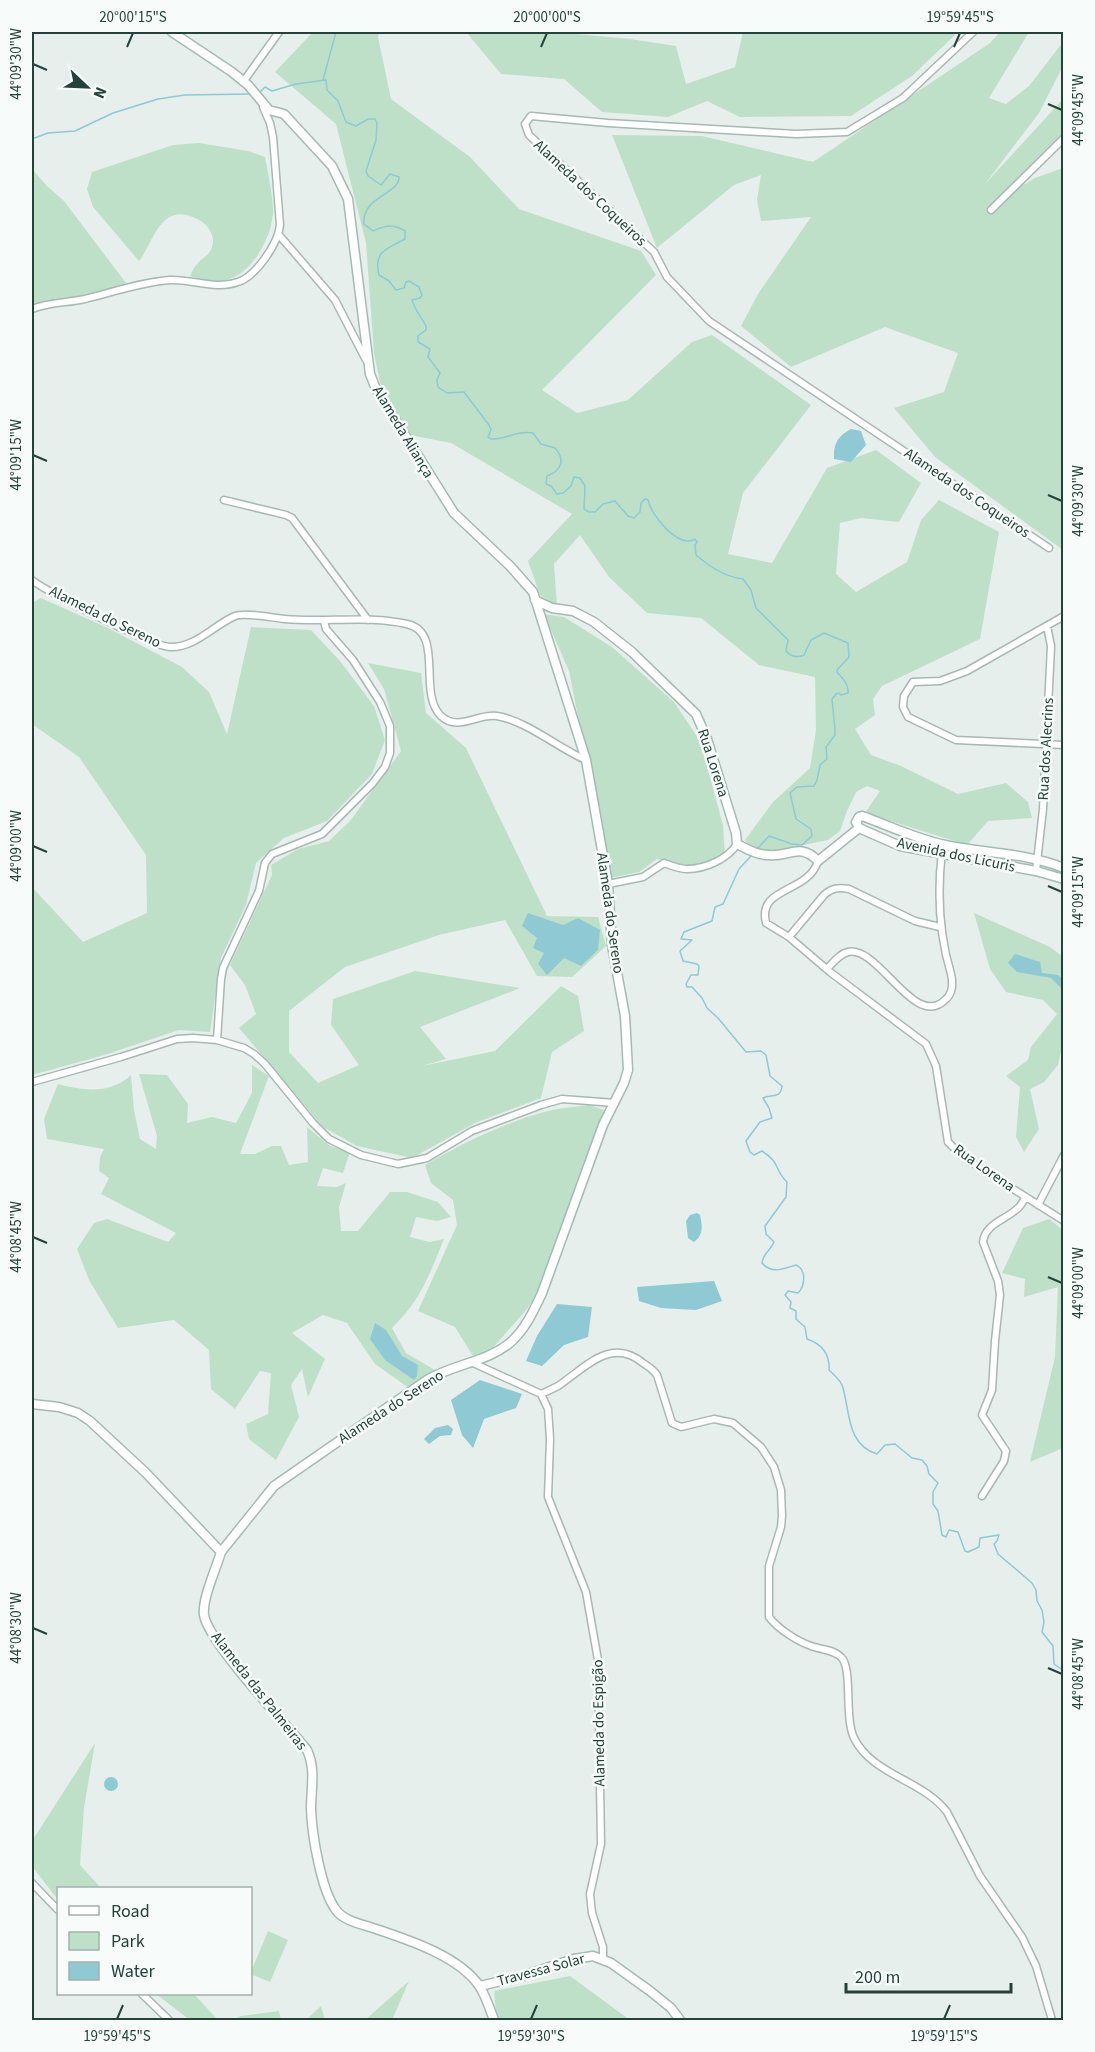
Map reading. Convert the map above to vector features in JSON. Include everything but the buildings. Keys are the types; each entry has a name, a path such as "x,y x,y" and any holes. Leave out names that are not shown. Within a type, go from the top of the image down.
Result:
{"street":[{"name":"Alameda Aliança","path":"172,32 246,84 269,110 284,114 332,166 348,200 372,381 386,408 454,513 516,572 533,592 586,760"},
{"path":"246,84 279,32"},
{"name":"Alameda dos Coqueiros","path":"973,32 903,98 847,132 796,134 531,116 525,124 529,135 654,252 667,277 709,321 1049,548"},
{"path":"32,309 162,281 225,285 243,280 265,258 279,235 281,212 272,130 258,97"},
{"path":"991,210 1064,138"},
{"path":"279,235 335,300 368,363"},
{"path":"224,500 292,518 368,620"},
{"name":"Alameda do Sereno","path":"32,580 146,640 170,647 188,643 237,615 324,621 357,619 409,624 419,629 427,641 429,680 433,702 440,715 449,721 459,723 470,722 481,716 496,716 517,722 586,760 608,884 612,945 625,1016 628,1070 615,1103 603,1125 542,1293 530,1318 506,1346 491,1355 440,1372 274,1486 220,1552"},
{"name":"Rua Lorena","path":"535,600 552,608 573,611 594,622 633,652 696,714 707,739 736,833 737,844"},
{"path":"1064,616 967,670 940,681 913,682 903,696 903,707 908,717 956,740 1064,745"},
{"path":"218,1040 221,979 259,891 265,863 272,854 322,834 372,784 385,766 390,753 390,726 380,702 352,660 326,629 324,621"},
{"name":"Rua dos Alecrins","path":"1036,871 1043,809 1051,646 1047,626"},
{"name":"Avenida dos Licuris","path":"1064,868 1037,861 942,845 904,834 862,816 856,822 859,828 900,846 1036,871 1064,879"},
{"path":"608,884 643,877 664,863 687,869 702,867 732,852 737,844 766,855 803,851 818,861 859,828"},
{"path":"827,969 838,957 847,952 855,952 891,978 908,997 928,1006 938,1005 946,999 952,989 952,978 940,927 942,845"},
{"name":"Rua Lorena","path":"818,861 804,881 779,893 771,900 764,909 765,919 926,1044 936,1065 948,1142 969,1161 1064,1221"},
{"path":"789,937 824,895 840,888 849,889 915,921 940,927"},
{"path":"32,1082 177,1040 193,1038 218,1040 244,1048 254,1054 329,1139 361,1155 398,1164 427,1158 472,1131 562,1099 615,1103"},
{"path":"1038,1204 1064,1155"},
{"path":"982,1496 1004,1461 1006,1452 982,1415 992,1390 1000,1295 998,1281 983,1242 987,1230 1018,1208 1026,1197"},
{"path":"471,1362 541,1394 558,1386 578,1370 603,1355 620,1353 632,1356 654,1370 657,1375 672,1423 681,1427 708,1419 726,1420 761,1447 774,1467 781,1490 781,1527 769,1566 769,1617 778,1626 806,1644 835,1652 844,1661 848,1679 847,1705 854,1737 873,1761 940,1803 947,1812 980,1876 1022,1937 1031,1955 1052,2020"},
{"name":"Alameda do Espigão","path":"541,1394 546,1402 549,1417 548,1497 586,1592 596,1641 599,1674 601,1823 600,1853 590,1894 592,1913 603,1947 603,1959"},
{"path":"32,1404 59,1407 78,1413 90,1421 146,1473 220,1552"},
{"name":"Alameda das Palmeiras","path":"220,1552 204,1615 214,1636 308,1750 311,1757 313,1780 312,1818 316,1849 327,1890 337,1911 350,1920 421,1945 457,1965 480,1986 494,2020"},
{"path":"32,1883 57,1909"},
{"name":"Travessa Solar","path":"480,1986 522,1976 574,1959 593,1956 603,1959"},
{"path":"603,1959 671,2008 680,2020"},
{"path":"143,1995 169,2020"}],"green space":[{"path":"313,32 379,32 378,37 391,99 470,157 519,209 641,251 656,275 542,390 577,413 628,400 692,342 712,335 811,405 743,493 728,554 772,563 827,468 876,450 921,483 899,522 861,518 840,523 836,574 856,592 907,562 921,520 939,500 999,532 980,639 882,686 873,699 875,715 855,729 871,755 901,766 958,794 1006,783 1028,802 1032,818 988,821 967,845 865,813 880,791 867,786 856,792 840,831 828,840 755,855 745,840 773,802 810,768 816,730 815,677 759,665 701,618 647,613 609,577 580,535 554,564 557,606 540,595 528,561 572,514 451,443 410,435 384,401 374,353 366,243 336,124 275,72"},
{"path":"466,32 554,32 676,46 686,84 735,67 743,32 958,32 912,76 851,116 740,117 707,101 668,117 602,112 564,79 501,74"},
{"path":"1000,32 1029,32 989,98 1006,104 1029,86 1063,42 1063,66 1039,113 985,184 1063,99 1063,134 1001,198 1035,178 1063,168 1063,550 935,457 894,408 944,392 958,353 885,327 791,367 741,326 758,294 811,217 761,221 757,200 761,175 734,185 657,248 612,135 702,136 813,162 990,43"},
{"path":"199,143 248,151 265,157 270,182 273,208 270,230 265,242 252,263 234,278 223,281 190,276 196,265 210,252 213,244 211,232 203,222 190,216 179,214 171,216 158,228 139,261 93,207 87,189 92,172 173,145"},
{"path":"32,169 64,201 126,283 107,290 32,307"},
{"path":"41,598 108,628 182,667 209,692 227,734 251,627 311,630 340,661 374,706 385,740 372,774 327,821 284,838 256,863 246,905 221,958 210,1032 179,1030 108,1054 32,1075 32,887 83,942 147,913 146,855 79,757 32,724 32,603"},
{"path":"544,614 564,617 612,647 674,702 700,741 723,825 725,856 691,866 657,859 639,872 610,878 569,671"},
{"path":"368,663 421,673 426,713 466,748 547,916 598,917 606,946 572,977 537,976 505,920 439,935 345,967 289,1011 289,1052 318,1083 359,1065 331,1025 333,999 415,971 520,988 420,1027 446,1059 422,1066 495,1051 561,986 578,996 584,1031 552,1052 541,1098 475,1123 412,1158 357,1146 323,1127 239,1028 256,1014 245,985 230,965 272,875 271,865 298,849 329,841 350,821 401,751 384,689"},
{"path":"974,913 1050,947 1063,957 1064,1036 1058,1065 1044,1082 1030,1089 1039,1129 1024,1152 1016,1137 1020,1087 1006,1076 1028,1060 1031,1047 1057,1014 1043,1000 1006,992 990,969"},
{"path":"252,1065 269,1076 240,1154 255,1154 272,1146 281,1146 289,1165 308,1162 307,1127 330,1146 350,1152 343,1173 323,1168 317,1186 337,1187 346,1183 339,1207 341,1231 358,1231 390,1192 407,1192 438,1202 451,1217 437,1221 416,1217 410,1237 430,1242 444,1239 429,1276 417,1297 392,1328 406,1353 435,1370 409,1388 375,1364 347,1323 323,1315 292,1333 325,1359 308,1397 302,1369 291,1385 299,1417 276,1460 249,1439 246,1424 268,1414 271,1373 260,1371 235,1409 211,1389 209,1350 174,1320 118,1328 89,1280 77,1249 94,1223 107,1219 168,1242 176,1233 101,1194 109,1178 99,1171 100,1157 104,1149 47,1139 44,1119 58,1084 87,1089 106,1088 131,1075 134,1110 140,1139 156,1149 157,1136 139,1074 167,1075 188,1104 187,1123 212,1117 236,1123 252,1093"},
{"path":"589,1105 604,1110 579,1175 543,1284 527,1309 491,1350 473,1356 455,1327 418,1311 457,1225 453,1200 431,1183 425,1165 513,1122 549,1111"},
{"path":"1049,1219 1063,1230 1063,1448 1030,1462 1055,1357 1058,1287 1024,1297 1025,1279 1002,1273 1023,1228"},
{"path":"95,1743 84,1808 80,1865 100,1887 57,1887 57,1899 32,1866 32,1841"},
{"path":"268,1931 288,1940 270,1982 252,1975 252,1969"},
{"path":"570,1976 630,2020 497,2020 494,1991"},
{"path":"409,1981 392,2020 365,2020"},
{"path":"157,1995 195,1995 218,2020 190,2020"},
{"path":"321,2006 325,2020 306,2020"},
{"path":"279,2011 281,2020 231,2020 241,2016"}],"water":[{"path":"851,429 861,431 866,445 851,462 834,459 837,441"},
{"path":"528,913 563,925 578,918 600,930 598,950 581,966 564,958 547,975 538,964 544,953 533,948 537,938 522,926"},
{"path":"1015,954 1040,962 1042,973 1058,975 1063,979 1063,990 1051,978 1017,972 1008,963"},
{"path":"697,1213 700,1215 702,1230 694,1242 688,1238 686,1221 690,1215"},
{"path":"714,1281 722,1301 696,1310 661,1308 639,1301 637,1287"},
{"path":"557,1304 592,1307 588,1337 564,1345 542,1366 526,1361 537,1336"},
{"path":"375,1323 386,1330 402,1356 418,1365 417,1376 414,1380 385,1360 370,1339"},
{"path":"480,1380 522,1394 516,1408 484,1419 473,1448 462,1435 451,1400"},
{"path":"448,1425 453,1429 451,1435 440,1436 429,1444 424,1439 435,1428"},
{"path":"111,1777 116,1779 118,1784 116,1789 111,1791 106,1789 104,1784 106,1779"}],"waterway":[{"path":"323,80 336,32"},
{"path":"260,92 265,87 272,91 296,84 326,80 327,90 338,101 346,122 356,126 368,119 375,119 377,123 376,140 366,171 368,176 381,185 390,174 399,177 394,188 368,208 364,224 373,231 389,226 405,231 405,239 380,255 379,275 389,281 396,290 404,288 406,282 409,281 419,287 422,295 412,300 426,330 418,336 418,342 430,349 428,357 440,373 437,380 438,387 447,393 464,392 489,425 491,430 488,437 496,439 527,432 533,433 541,444 555,448 561,461 559,468 547,476 546,484 551,486 557,494 563,493 571,486 574,477 580,478 585,486 584,509 589,512 595,512 603,504 615,501 628,516 634,518 640,512 641,503 645,499 648,500 654,514 673,535 688,541 695,539 697,542 696,555 718,571 743,579 751,590 756,608 788,640 786,651 790,655 797,657 804,655 811,640 824,633 848,643 849,657 837,670 846,684 848,693 836,694 832,699 835,735 826,747 827,759 820,765 814,786 797,787 790,793 796,819 811,829 812,836 802,845 769,836 757,849"},
{"path":"32,139 48,133 75,131 113,113 158,99 185,95 250,94"},
{"path":"752,855 739,869 723,904 715,907 712,921 684,932 681,939 692,940 680,951 683,961 699,966 698,975 691,975 686,984 687,987 692,987 702,998 707,1008 746,1052 761,1051 766,1055 770,1076 782,1086 780,1093 763,1098 772,1118 760,1122 746,1141 750,1152 754,1155 762,1151 768,1155 787,1182 786,1197 765,1226 766,1234 774,1242 762,1263 774,1270 796,1265 802,1270 804,1278 798,1293 788,1291 785,1295 791,1302 790,1308 796,1311 796,1319 805,1327 807,1339 824,1350 829,1370 841,1383 851,1427 860,1443 867,1450 877,1454 885,1445 895,1444 912,1458 922,1460 929,1474 938,1483 933,1492 933,1504 938,1511 942,1535 946,1537 949,1530 958,1532 965,1551 979,1547 980,1538 999,1535 994,1544 998,1554 1032,1583 1036,1590 1044,1622 1042,1632 1053,1646 1054,1664 1064,1671"}]}
